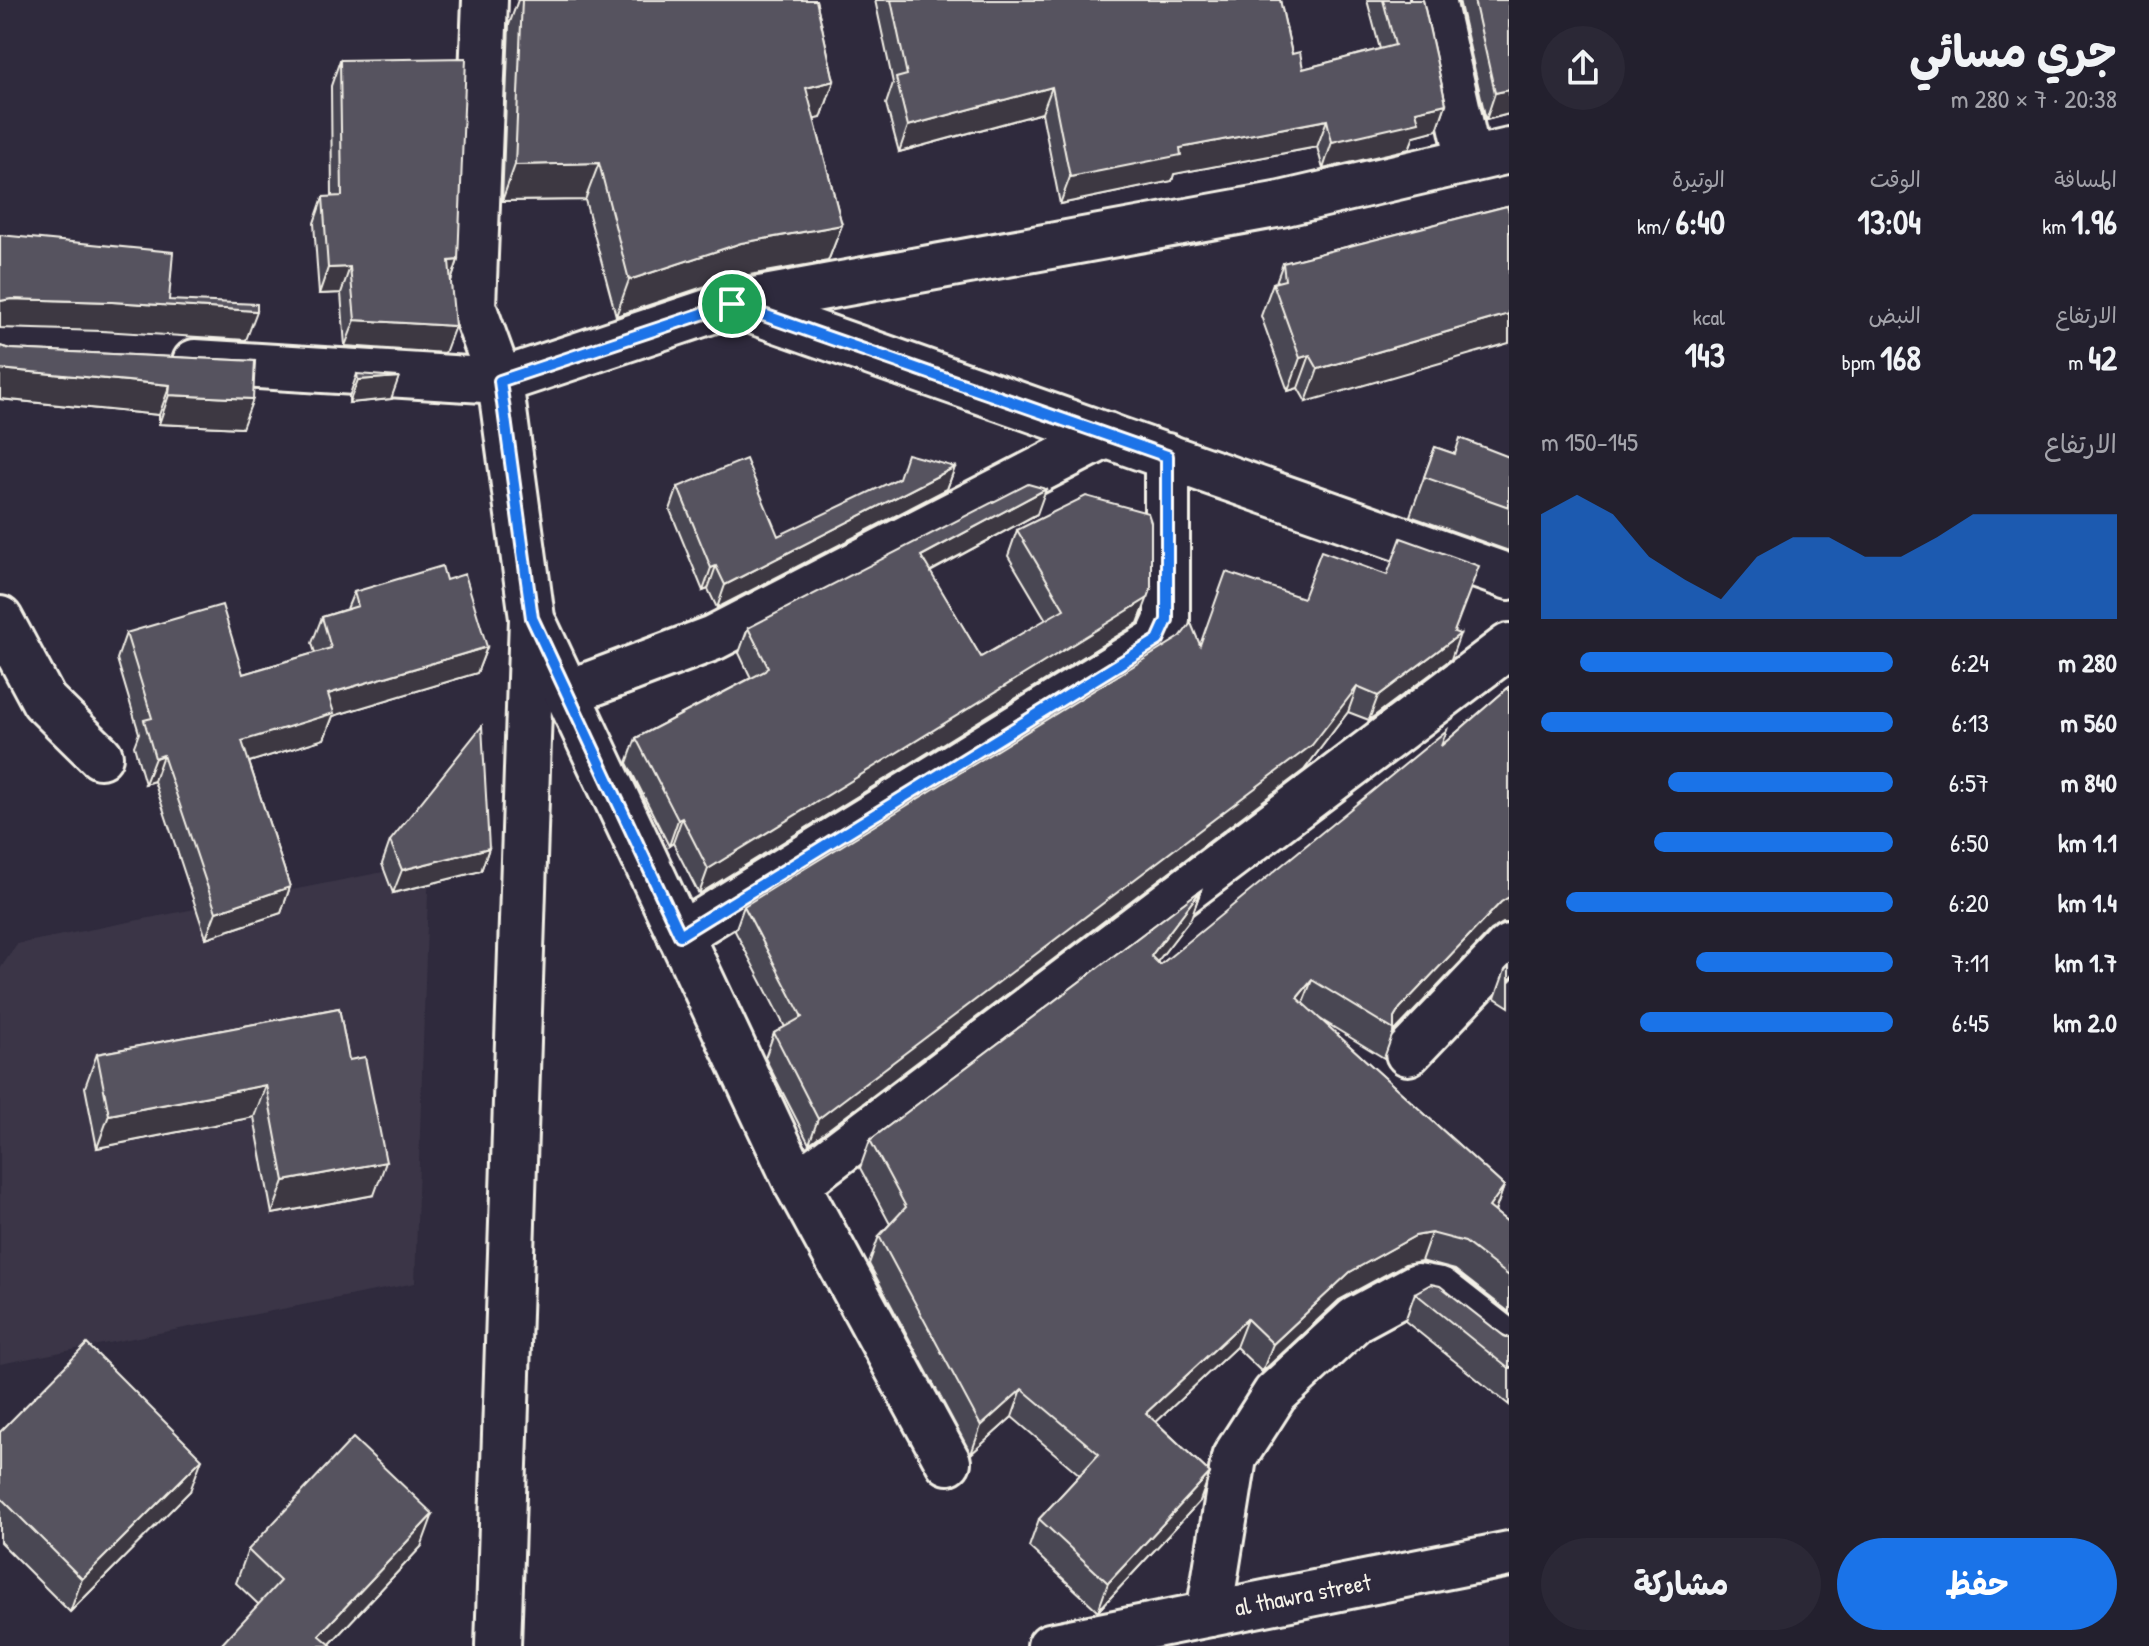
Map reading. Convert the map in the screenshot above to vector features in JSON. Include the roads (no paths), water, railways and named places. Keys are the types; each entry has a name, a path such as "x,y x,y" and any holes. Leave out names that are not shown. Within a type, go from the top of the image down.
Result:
{"street":[{"path":"485,0 473,306 500,381 532,618 498,1646"},
{"path":"159,360 500,381 732,304 1281,204 1489,156 1433,0"},
{"path":"732,304 1509,577"},
{"path":"567,693 713,638 1107,435"},
{"path":"680,935 1158,640 1167,620 1167,456"},
{"path":"532,618 797,1184 948,1462"},
{"path":"0,619 44,701 100,756"},
{"path":"797,1184 1509,646"},
{"path":"1408,1053 1509,947"},
{"path":"1209,1614 1234,1458 1275,1394 1356,1319 1417,1286 1440,1290 1509,1344"},
{"name":"al thawra street","path":"1050,1646 1509,1554"}]}
